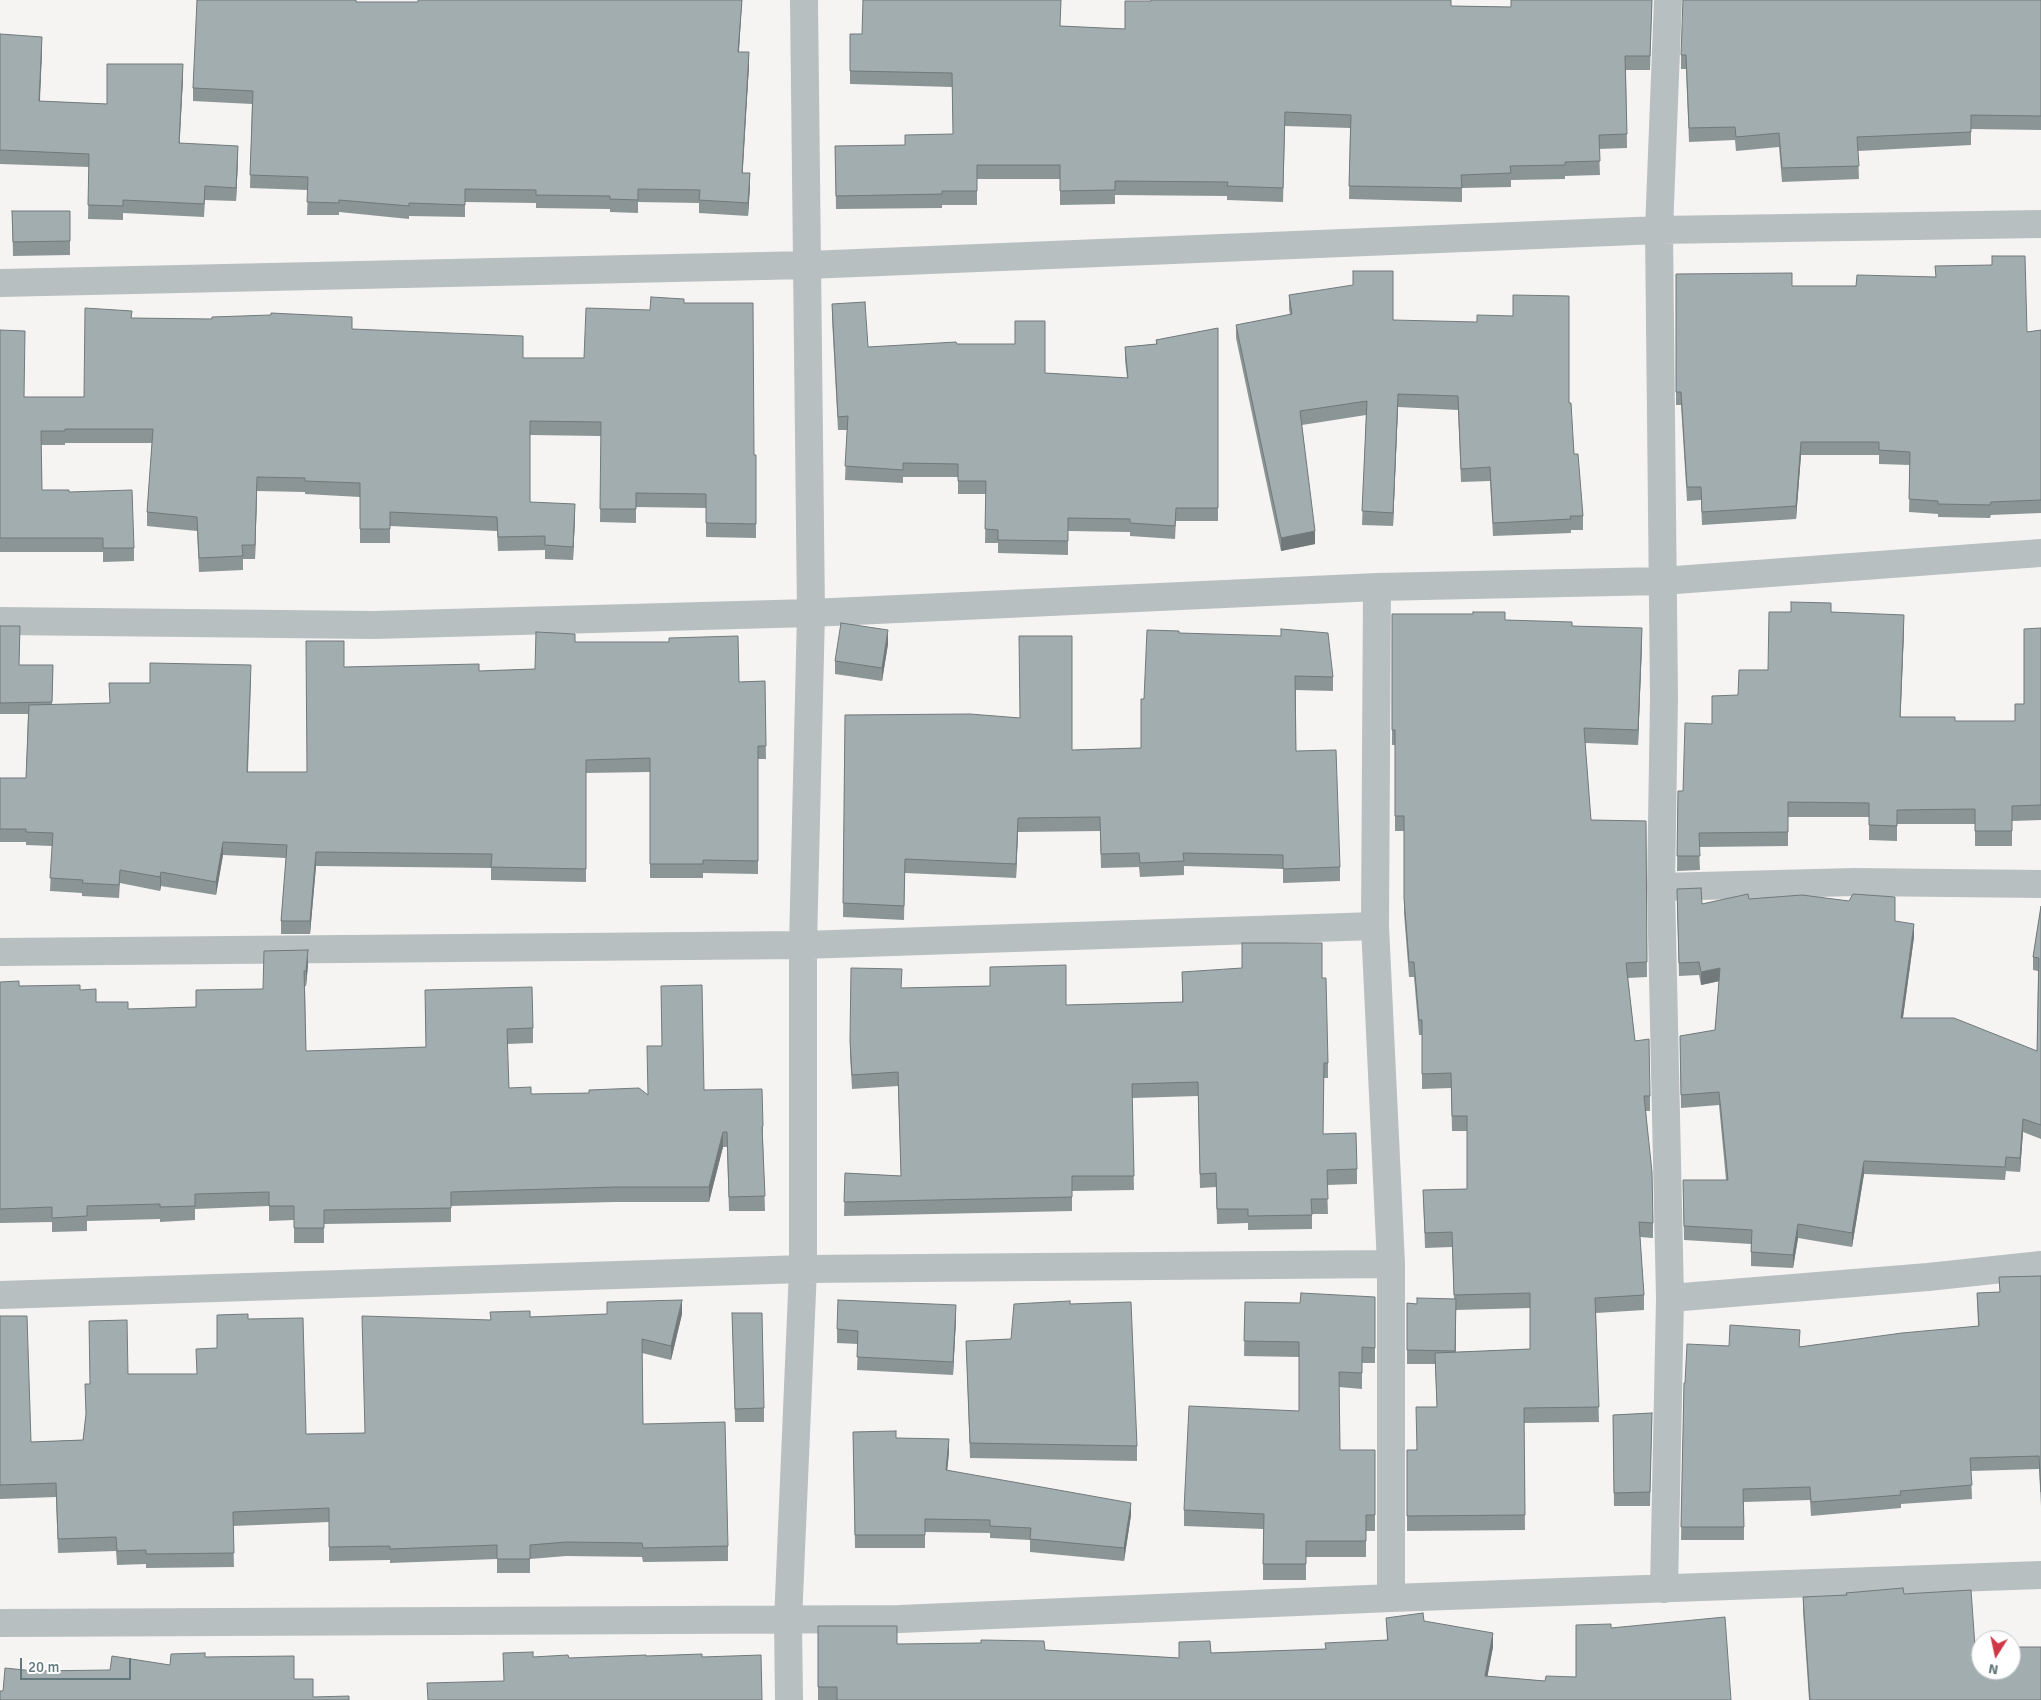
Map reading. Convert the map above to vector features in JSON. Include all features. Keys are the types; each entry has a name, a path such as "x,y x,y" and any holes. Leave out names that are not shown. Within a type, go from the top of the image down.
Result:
{"street":[{"path":"789,1700 788,1621 804,1269 803,946 811,613 804,0"},
{"path":"1664,1589 1670,1298 1662,886 1664,698 1659,230 1668,0"},
{"path":"0,283 808,265 1659,230 2041,224"},
{"path":"0,620 374,625 811,613 1377,587 1662,581 2041,554"},
{"path":"1377,587 1375,926 1391,1264 1391,1598"},
{"path":"1662,886 1854,882 2041,884"},
{"path":"0,952 803,946 1375,926"},
{"path":"0,1295 804,1269 1391,1264"},
{"path":"1670,1298 1928,1277 2041,1265"},
{"path":"0,1623 788,1621 900,1619 1391,1598 2041,1575"}],"building":[{"path":"197,0 418,2 418,0 742,0 738,52 749,52 742,173 750,173 748,203 699,200 700,190 638,189 638,200 610,199 610,196 536,195 536,190 465,189 465,205 409,203 409,206 339,200 339,203 307,202 308,177 250,175 253,91 193,88"},
{"path":"863,0 1061,0 1060,26 1125,29 1125,1 1451,0 1451,6 1511,7 1511,0 1652,0 1650,56 1625,56 1627,134 1599,135 1600,161 1565,162 1565,165 1510,166 1511,173 1461,175 1462,188 1349,186 1351,115 1285,112 1283,188 1227,186 1228,182 1115,181 1115,190 1060,191 1060,165 977,165 977,191 942,191 942,194 836,196 835,146 905,145 905,135 953,134 952,73 850,71 850,34 862,34"},
{"path":"1683,0 2041,0 2041,116 1971,115 1971,132 1857,137 1859,166 1782,168 1779,133 1736,137 1735,127 1689,128 1686,55 1681,55"},
{"path":"0,34 42,37 39,101 107,104 107,64 183,64 179,143 238,146 236,188 205,186 204,204 123,200 123,206 88,205 89,154 0,150"},
{"path":"12,211 70,211 70,241 13,242"},
{"path":"1992,256 2025,256 2027,332 2041,330 2041,500 1991,502 1990,505 1938,504 1938,501 1909,499 1910,452 1879,450 1879,442 1801,442 1796,506 1702,512 1701,487 1687,487 1681,392 1676,392 1676,274 1792,273 1792,286 1856,286 1857,275 1936,277 1935,266 1992,265"},
{"path":"1353,271 1393,271 1393,320 1477,322 1477,315 1513,316 1513,295 1569,296 1569,403 1571,403 1574,454 1578,454 1583,516 1570,516 1571,519 1493,523 1490,467 1461,469 1458,396 1398,394 1393,513 1362,511 1367,401 1300,411 1315,531 1281,538 1236,325 1292,314 1289,295 1353,285"},
{"path":"651,297 684,299 684,303 753,303 756,524 706,523 706,494 636,493 636,509 600,509 601,422 530,421 530,502 575,504 573,547 545,545 545,536 498,537 497,517 390,512 390,529 360,529 360,483 305,481 305,478 257,477 255,545 242,545 243,556 199,558 197,517 147,512 153,429 65,429 65,431 41,431 42,490 69,490 69,492 132,490 134,548 103,548 103,538 0,538 0,330 25,331 24,397 84,397 85,308 132,311 131,318 212,319 212,317 271,315 271,313 352,317 352,329 523,336 523,358 584,358 586,308 650,310"},
{"path":"865,302 868,347 956,342 957,344 1015,344 1015,321 1045,321 1045,373 1128,378 1125,347 1157,344 1156,340 1218,328 1218,508 1176,508 1175,526 1130,523 1130,519 1068,518 1068,541 998,540 998,530 985,529 986,481 958,481 958,464 903,463 903,470 845,466 848,416 838,417 832,304"},
{"path":"1791,602 1831,603 1831,612 1904,615 1900,717 1955,717 1955,721 2015,721 2015,704 2024,704 2024,629 2041,628 2041,805 2012,806 2012,831 1975,831 1975,809 1897,810 1897,826 1869,825 1869,803 1788,802 1788,832 1699,833 1700,856 1677,856 1678,791 1683,791 1685,723 1712,724 1712,696 1738,695 1739,670 1768,670 1769,612 1791,612"},
{"path":"1473,612 1505,612 1505,620 1572,622 1572,626 1642,628 1638,730 1584,728 1591,820 1646,821 1647,962 1626,963 1635,1041 1649,1039 1650,1096 1644,1096 1652,1172 1653,1223 1639,1222 1644,1295 1595,1298 1599,1407 1524,1408 1525,1515 1407,1516 1407,1450 1417,1450 1416,1407 1437,1407 1435,1353 1530,1349 1530,1293 1454,1295 1452,1232 1425,1233 1423,1190 1467,1189 1467,1116 1452,1116 1451,1073 1422,1074 1422,1020 1419,1020 1414,962 1409,962 1404,898 1404,816 1395,816 1395,730 1392,730 1392,614 1473,614"},
{"path":"841,623 888,630 882,668 835,661"},
{"path":"0,626 20,626 19,665 53,665 52,702 0,703"},
{"path":"1281,629 1328,633 1333,677 1295,676 1296,751 1336,750 1340,867 1283,869 1283,855 1183,853 1184,861 1140,863 1139,853 1101,854 1100,817 1018,818 1016,864 905,859 904,906 843,903 845,715 970,714 1020,718 1019,636 1072,636 1072,750 1141,748 1141,699 1144,699 1147,630 1179,631 1179,633 1281,636"},
{"path":"536,632 575,634 575,642 669,642 669,638 738,636 739,682 765,681 766,746 758,746 758,861 703,860 703,864 650,864 650,758 586,760 586,869 491,867 492,854 316,852 310,921 281,921 287,845 223,842 216,882 161,872 160,877 120,870 119,885 82,883 83,880 50,878 53,833 26,832 26,829 0,829 0,778 26,778 29,705 110,703 109,683 150,683 150,663 251,665 247,772 307,772 306,641 344,641 344,667 479,664 479,671 535,669"},
{"path":"1701,888 1702,904 1748,894 1749,899 1802,895 1849,901 1853,894 1895,897 1895,921 1914,924 1901,1018 1954,1018 2037,1051 2039,958 2033,957 2041,906 2041,1125 2023,1119 2020,1158 2006,1157 2005,1167 1864,1161 1852,1233 1798,1224 1793,1255 1751,1252 1752,1230 1684,1226 1683,1180 1728,1180 1719,1092 1681,1095 1680,1036 1715,1030 1720,968 1701,972 1699,962 1679,963 1677,889"},
{"path":"1242,943 1322,943 1322,978 1326,978 1328,1063 1324,1063 1323,1134 1356,1133 1357,1169 1327,1170 1328,1199 1311,1199 1312,1215 1248,1216 1248,1209 1217,1209 1216,1173 1200,1174 1198,1082 1132,1084 1134,1176 1072,1176 1072,1197 844,1202 845,1173 901,1176 898,1072 852,1075 850,1041 851,968 902,969 901,988 990,986 990,967 1066,965 1066,1005 1183,1002 1182,972 1242,968"},
{"path":"308,950 306,971 304,971 306,1051 426,1047 425,990 532,987 533,1028 507,1029 509,1088 531,1087 531,1094 589,1093 589,1090 639,1088 648,1095 647,1046 662,1046 661,986 702,985 704,1090 762,1089 765,1196 729,1197 727,1132 723,1132 709,1187 615,1187 451,1192 451,1208 324,1210 324,1228 294,1228 294,1206 269,1206 269,1192 195,1194 195,1206 160,1207 160,1204 87,1206 87,1216 52,1218 52,1207 0,1209 0,982 19,981 19,986 80,985 80,990 96,989 96,1002 128,1002 128,1009 196,1007 196,990 263,989 264,951"},
{"path":"2041,1276 2041,1492 2039,1456 1970,1458 1972,1485 1900,1491 1901,1495 1811,1502 1810,1487 1743,1489 1744,1527 1681,1527 1684,1383 1687,1344 1729,1346 1730,1325 1800,1330 1799,1347 1902,1333 1979,1326 1977,1293 2000,1292 1999,1277"},
{"path":"1301,1293 1375,1297 1375,1348 1362,1347 1362,1373 1339,1372 1340,1450 1375,1450 1375,1515 1366,1515 1366,1541 1306,1541 1306,1564 1263,1564 1264,1514 1184,1510 1189,1406 1299,1411 1299,1342 1244,1341 1245,1302 1300,1303"},
{"path":"1417,1298 1456,1299 1455,1351 1407,1350 1407,1303 1417,1304"},
{"path":"682,1300 671,1346 642,1339 643,1424 725,1422 728,1546 643,1548 642,1543 566,1542 530,1545 530,1559 497,1559 497,1545 390,1549 390,1546 329,1547 329,1508 233,1512 234,1553 146,1554 146,1550 117,1551 116,1537 58,1539 56,1483 0,1485 0,1316 27,1316 31,1442 83,1440 86,1414 85,1384 90,1384 89,1321 127,1320 128,1374 197,1374 196,1349 217,1348 217,1315 248,1314 248,1319 303,1318 306,1434 365,1433 362,1316 491,1320 490,1312 530,1311 530,1317 607,1314 607,1302"},
{"path":"838,1300 956,1305 953,1362 857,1357 858,1331 837,1329"},
{"path":"1070,1301 1070,1304 1131,1302 1137,1446 970,1443 966,1341 1011,1339 1014,1304"},
{"path":"732,1313 762,1313 764,1408 735,1409"},
{"path":"1652,1413 1650,1492 1614,1493 1613,1415"},
{"path":"896,1431 896,1438 949,1439 946,1470 1131,1503 1124,1548 1030,1539 1031,1528 990,1526 990,1520 925,1519 925,1535 855,1535 853,1432"},
{"path":"1903,1588 1904,1594 1971,1590 1974,1630 1971,1630 1971,1680 2021,1680 2021,1647 2041,1647 2041,1700 1810,1700 1803,1597 1847,1595 1846,1593"},
{"path":"1423,1613 1424,1621 1493,1633 1485,1676 1545,1681 1546,1676 1576,1677 1576,1625 1611,1624 1611,1628 1725,1617 1731,1700 837,1700 837,1687 818,1687 818,1626 897,1626 897,1644 981,1643 981,1640 1044,1641 1045,1650 1179,1658 1179,1642 1210,1641 1211,1653 1326,1649 1325,1643 1388,1640 1386,1618"},
{"path":"533,1652 533,1657 568,1655 569,1658 702,1654 702,1657 761,1655 762,1700 428,1700 427,1683 504,1681 503,1653"},
{"path":"205,1653 205,1657 294,1656 294,1679 313,1679 313,1697 349,1696 349,1700 0,1700 0,1691 3,1691 5,1668 34,1671 110,1670 112,1656 170,1665 171,1654"}]}
